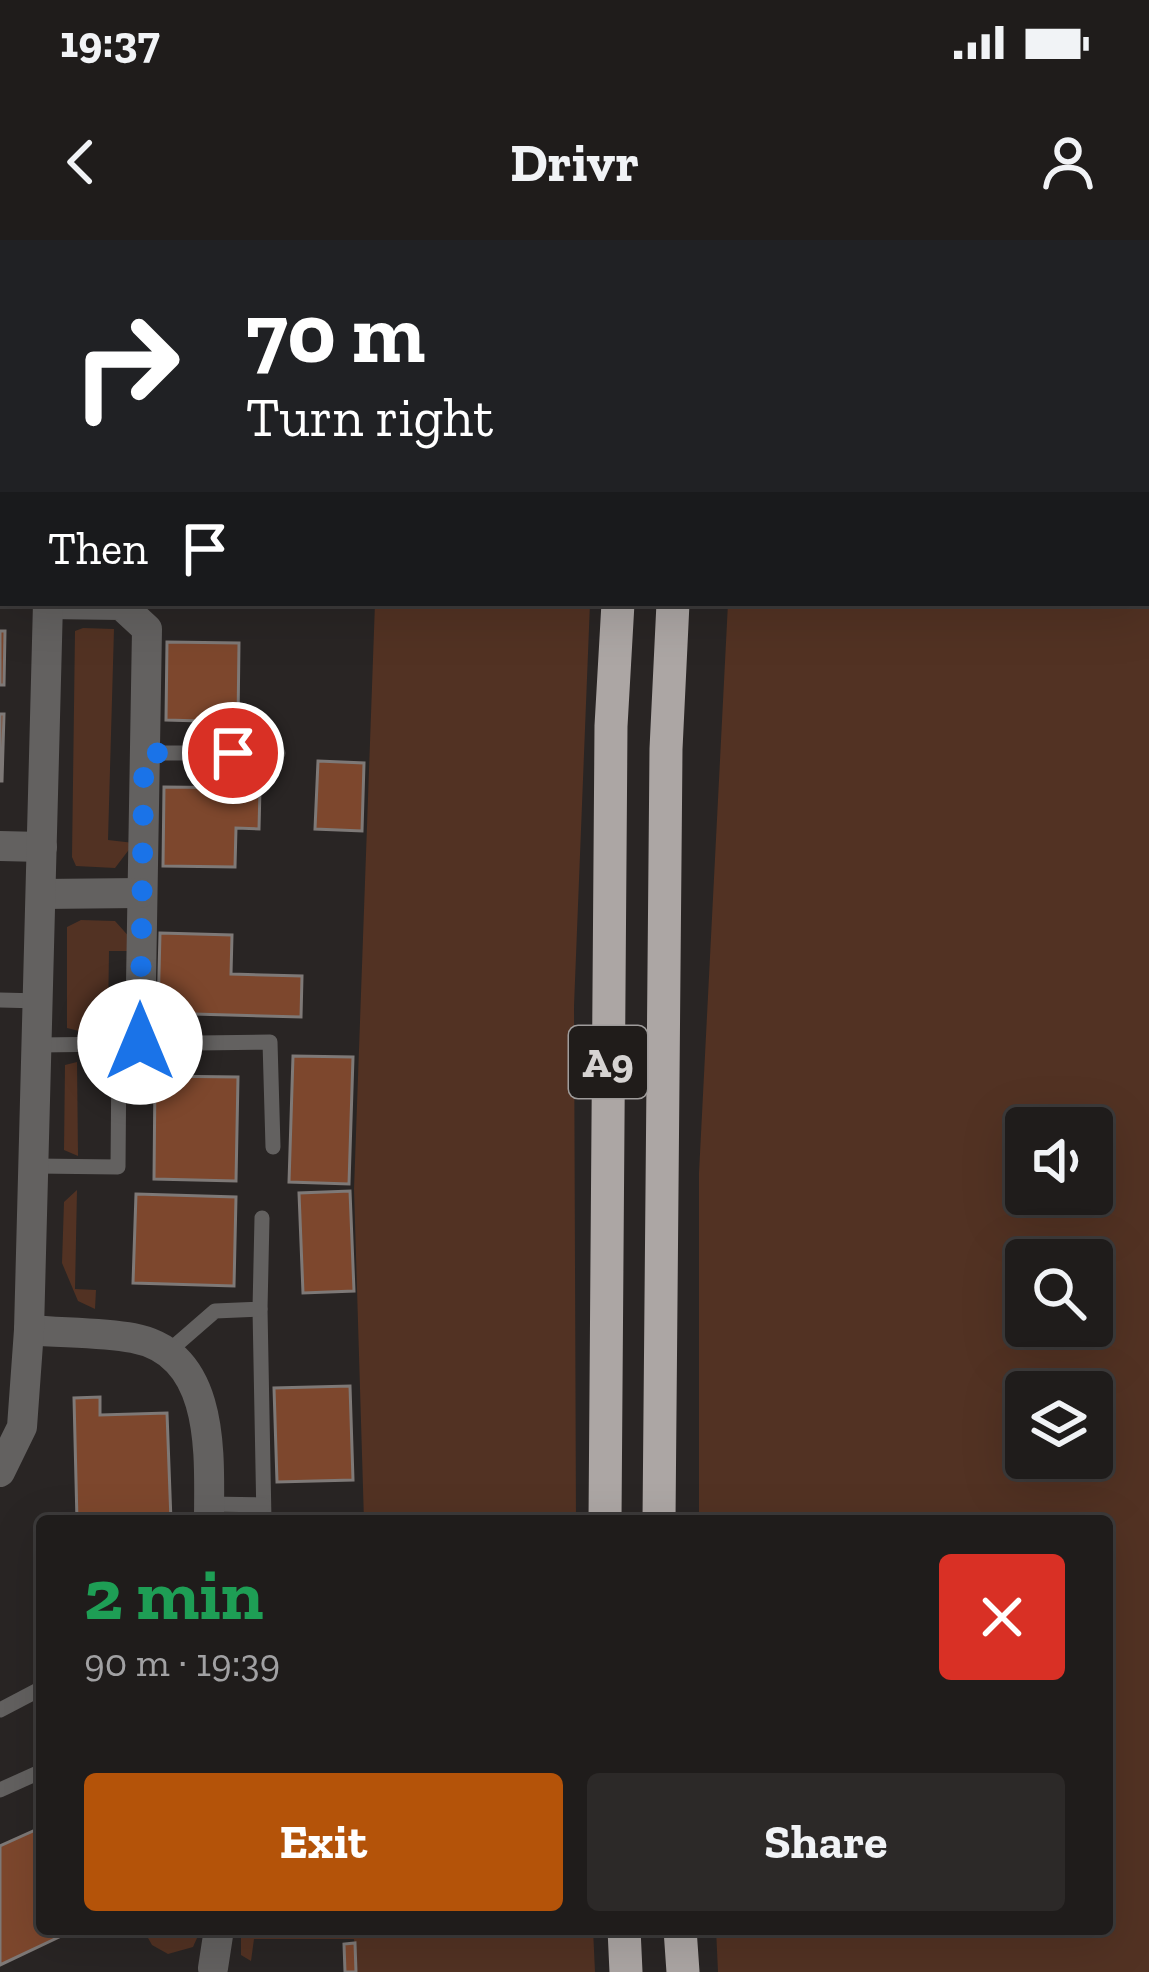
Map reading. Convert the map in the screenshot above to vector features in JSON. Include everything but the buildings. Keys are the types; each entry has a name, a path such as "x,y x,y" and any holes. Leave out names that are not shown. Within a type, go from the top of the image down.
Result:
{"highway":[{"name":"A9","path":"605,1515 610,726 618,606"},
{"name":"A9","path":"659,1515 666,749 673,606"},
{"path":"624,1935 626,1972"},
{"path":"680,1935 683,1972"}],"street":[{"path":"0,1472 22,1427 29,1330 48,606"},
{"path":"127,606 147,629 140,893 129,1045"},
{"path":"0,846 42,847"},
{"path":"42,894 140,893"},
{"path":"29,1330 135,1338 169,1351 198,1394 208,1441 209,1512"},
{"path":"213,1968 219,1935"}],"lane":[{"path":"144,753 278,753"},
{"path":"0,1000 40,1001"},
{"path":"39,1045 270,1042 273,1147"},
{"path":"36,1166 118,1167 129,1045"},
{"path":"209,1512 264,1513 262,1218"},
{"path":"169,1351 215,1311 260,1309"},
{"path":"0,1711 36,1691"},
{"path":"0,1790 36,1774"}],"shaded area":[{"path":"375,606 590,606 574,1006 576,1515 364,1515 354,1189"},
{"path":"728,606 1149,606 1149,1972 718,1972 716,1935 1113,1935 1113,1515 699,1515 699,1173"},
{"path":"114,629 108,840 134,843 115,868 76,866 72,857 75,631"},
{"path":"81,920 115,921 132,940 131,951 109,951 108,1020 87,1033 67,1028 67,927"},
{"path":"77,1062 78,1156 64,1150 65,1065"},
{"path":"77,1190 75,1289 96,1290 95,1309 78,1301 62,1263 64,1202"},
{"path":"146,1935 198,1935 193,1947 168,1954 152,1945"},
{"path":"241,1935 593,1935 595,1972 356,1972 354,1939 254,1939 251,1961 241,1955"}],"route":[{"path":"140,1042 144,753 233,753"}]}
